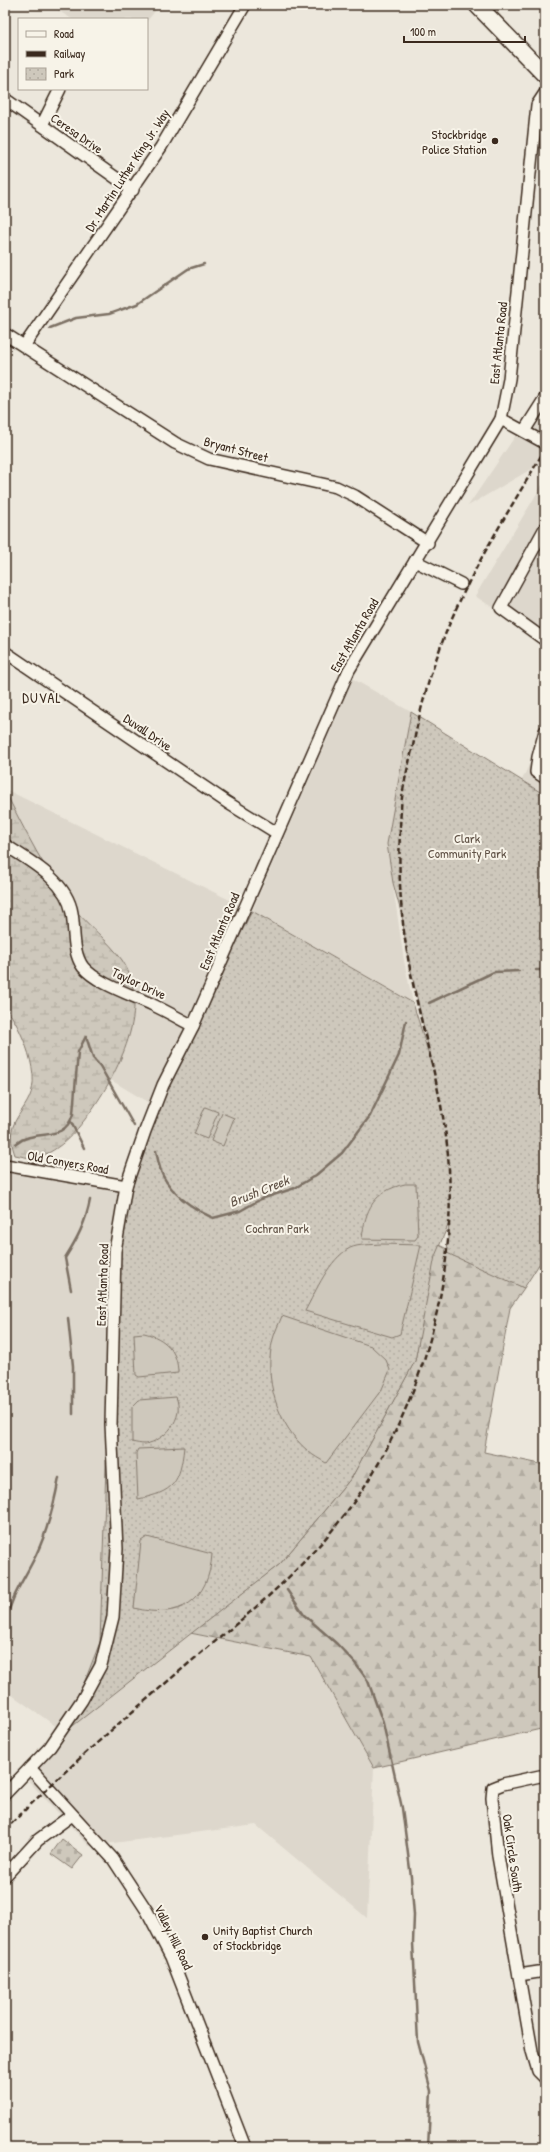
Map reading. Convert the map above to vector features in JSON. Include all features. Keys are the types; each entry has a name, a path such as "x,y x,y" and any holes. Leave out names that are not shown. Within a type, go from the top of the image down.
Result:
{"highway":[{"path":"477,5 545,75"}],"street":[{"name":"Dr. Martin Luther King Jr. Way","path":"24,346 133,190 161,147 245,5"},
{"path":"42,125 60,90"},
{"name":"East Atlanta Road","path":"5,1794 59,1734 92,1685 101,1665 113,1617 118,1549 111,1424 115,1251 126,1186 164,1085 193,1026 349,670 428,543 502,419 509,379 537,105 545,93"},
{"name":"Ceresa Drive","path":"5,99 133,190"},
{"name":"Bryant Street","path":"5,334 176,443 209,459 336,487 354,496 428,543"},
{"path":"524,431 545,398"},
{"path":"502,419 545,443"},
{"path":"545,528 501,608 545,640"},
{"path":"415,562 461,584"},
{"name":"Duvall Drive","path":"5,652 228,803 277,833"},
{"path":"541,775 538,757 545,731"},
{"name":"Taylor Drive","path":"5,845 35,864 58,886 66,896 72,911 78,958 84,967 101,981 152,1004 193,1026"},
{"name":"Old Conyers Road","path":"5,1165 126,1186"},
{"name":"Valley Hill Road","path":"30,1768 112,1858 147,1911 170,1957 245,2147"},
{"name":"Oak Circle South","path":"519,1975 498,1856 492,1798 493,1788 503,1784 545,1776"},
{"path":"5,1876 38,1840 72,1815"},
{"path":"545,1971 519,1975 532,2050 538,2072 545,2078"}],"shaded area":[{"path":"49,5 160,5 148,20 148,18 70,18"},
{"path":"545,392 545,461 468,506"},
{"path":"545,480 545,642 475,596"},
{"path":"353,679 411,712 387,844 404,961 413,1003 252,911"},
{"path":"545,731 545,795 522,780"},
{"path":"5,789 252,911 154,1106 5,1016"},
{"path":"5,1165 121,1186 113,1261 100,1642 65,1731 190,1633 312,1657 374,1768 367,1918 256,1825 89,1846 22,1774 64,1732 5,1690"}],"green space":[{"name":"Cochran Park","path":"411,712 545,795 545,1255 524,1288 447,1253 449,1223 435,1256 415,1361 352,1477 280,1564 65,1732 100,1642 113,1261 121,1186 154,1106 252,911 413,1003 433,1068 407,953 402,916 393,883 387,844"},
{"path":"5,791 36,850 62,893 78,913 122,960 131,978 134,998 133,1019 128,1039 111,1079 100,1098 84,1121 65,1142 42,1156 33,1158 15,1155 12,1142 12,1131 15,1122 29,1097 33,1075 26,1046 5,1004 4,999"},
{"path":"205,1107 218,1112 207,1139 194,1134"},
{"path":"222,1113 234,1118 223,1146 211,1141"},
{"path":"405,1184 416,1184 418,1236 415,1240 362,1239 363,1228 373,1203 386,1191"},
{"path":"435,1243 524,1288 510,1308 484,1452 545,1465 545,1728 374,1768 311,1657 190,1633 280,1564 352,1477 415,1361"},
{"path":"381,1244 421,1245 400,1334 392,1337 305,1311 329,1267 342,1253 357,1246"},
{"path":"282,1316 371,1346 386,1360 390,1370 382,1389 326,1463 310,1453 297,1440 288,1428 275,1400 270,1369 270,1354 274,1336"},
{"path":"144,1333 158,1338 169,1347 176,1358 178,1373 139,1377 136,1375 134,1334"},
{"path":"176,1397 178,1413 171,1427 166,1433 160,1438 145,1444 132,1442 132,1407 139,1400"},
{"path":"184,1447 180,1469 173,1484 160,1493 138,1499 136,1453 138,1449"},
{"path":"147,1537 212,1554 210,1570 205,1584 198,1595 189,1603 178,1609 150,1611 134,1608 141,1541"},
{"path":"62,1839 83,1855 72,1869 51,1854"}],"waterway":[{"path":"50,328 76,318 109,314 137,304 188,269 204,264"},
{"name":"Brush Creek","path":"536,970 545,970"},
{"name":"Brush Creek","path":"429,1003 494,972 519,971"},
{"name":"Brush Creek","path":"156,1151 163,1176 172,1189 191,1206 213,1218 240,1211 261,1199 295,1188 316,1175 342,1153 370,1116 399,1055 406,1021"},
{"name":"Brush Creek","path":"86,1036 93,1058 100,1066 134,1126"},
{"path":"16,1144 32,1136 56,1133 69,1123 73,1114 78,1052 86,1036"},
{"path":"71,1122 84,1148"},
{"path":"71,1290 65,1258 80,1230 86,1216 90,1200"},
{"path":"68,1318 73,1366 73,1414"},
{"path":"5,1624 14,1596 36,1555 44,1536 53,1508 59,1478"},
{"path":"287,1590 304,1615 337,1644 355,1663 368,1681 383,1723 402,1808 411,1877 414,1915 413,1943 418,2042 431,2091 428,2147"}],"railway":[{"path":"5,1830 95,1745 188,1664 237,1624 299,1567 325,1539 368,1481 386,1450 409,1401 432,1333 440,1298 446,1263 450,1191 448,1155 441,1104 417,1003 404,934 399,863 403,793 424,700 434,665 448,627 473,574 545,449"}],"place":[{"name":"Stockbridge Police Station","path":"495,141"},
{"name":"Unity Baptist Church of Stockbridge","path":"205,1937"}],"district":[{"name":"DUVAL","path":"42,698"}],"park label":[{"name":"Clark Community Park","path":"467,846"}]}
